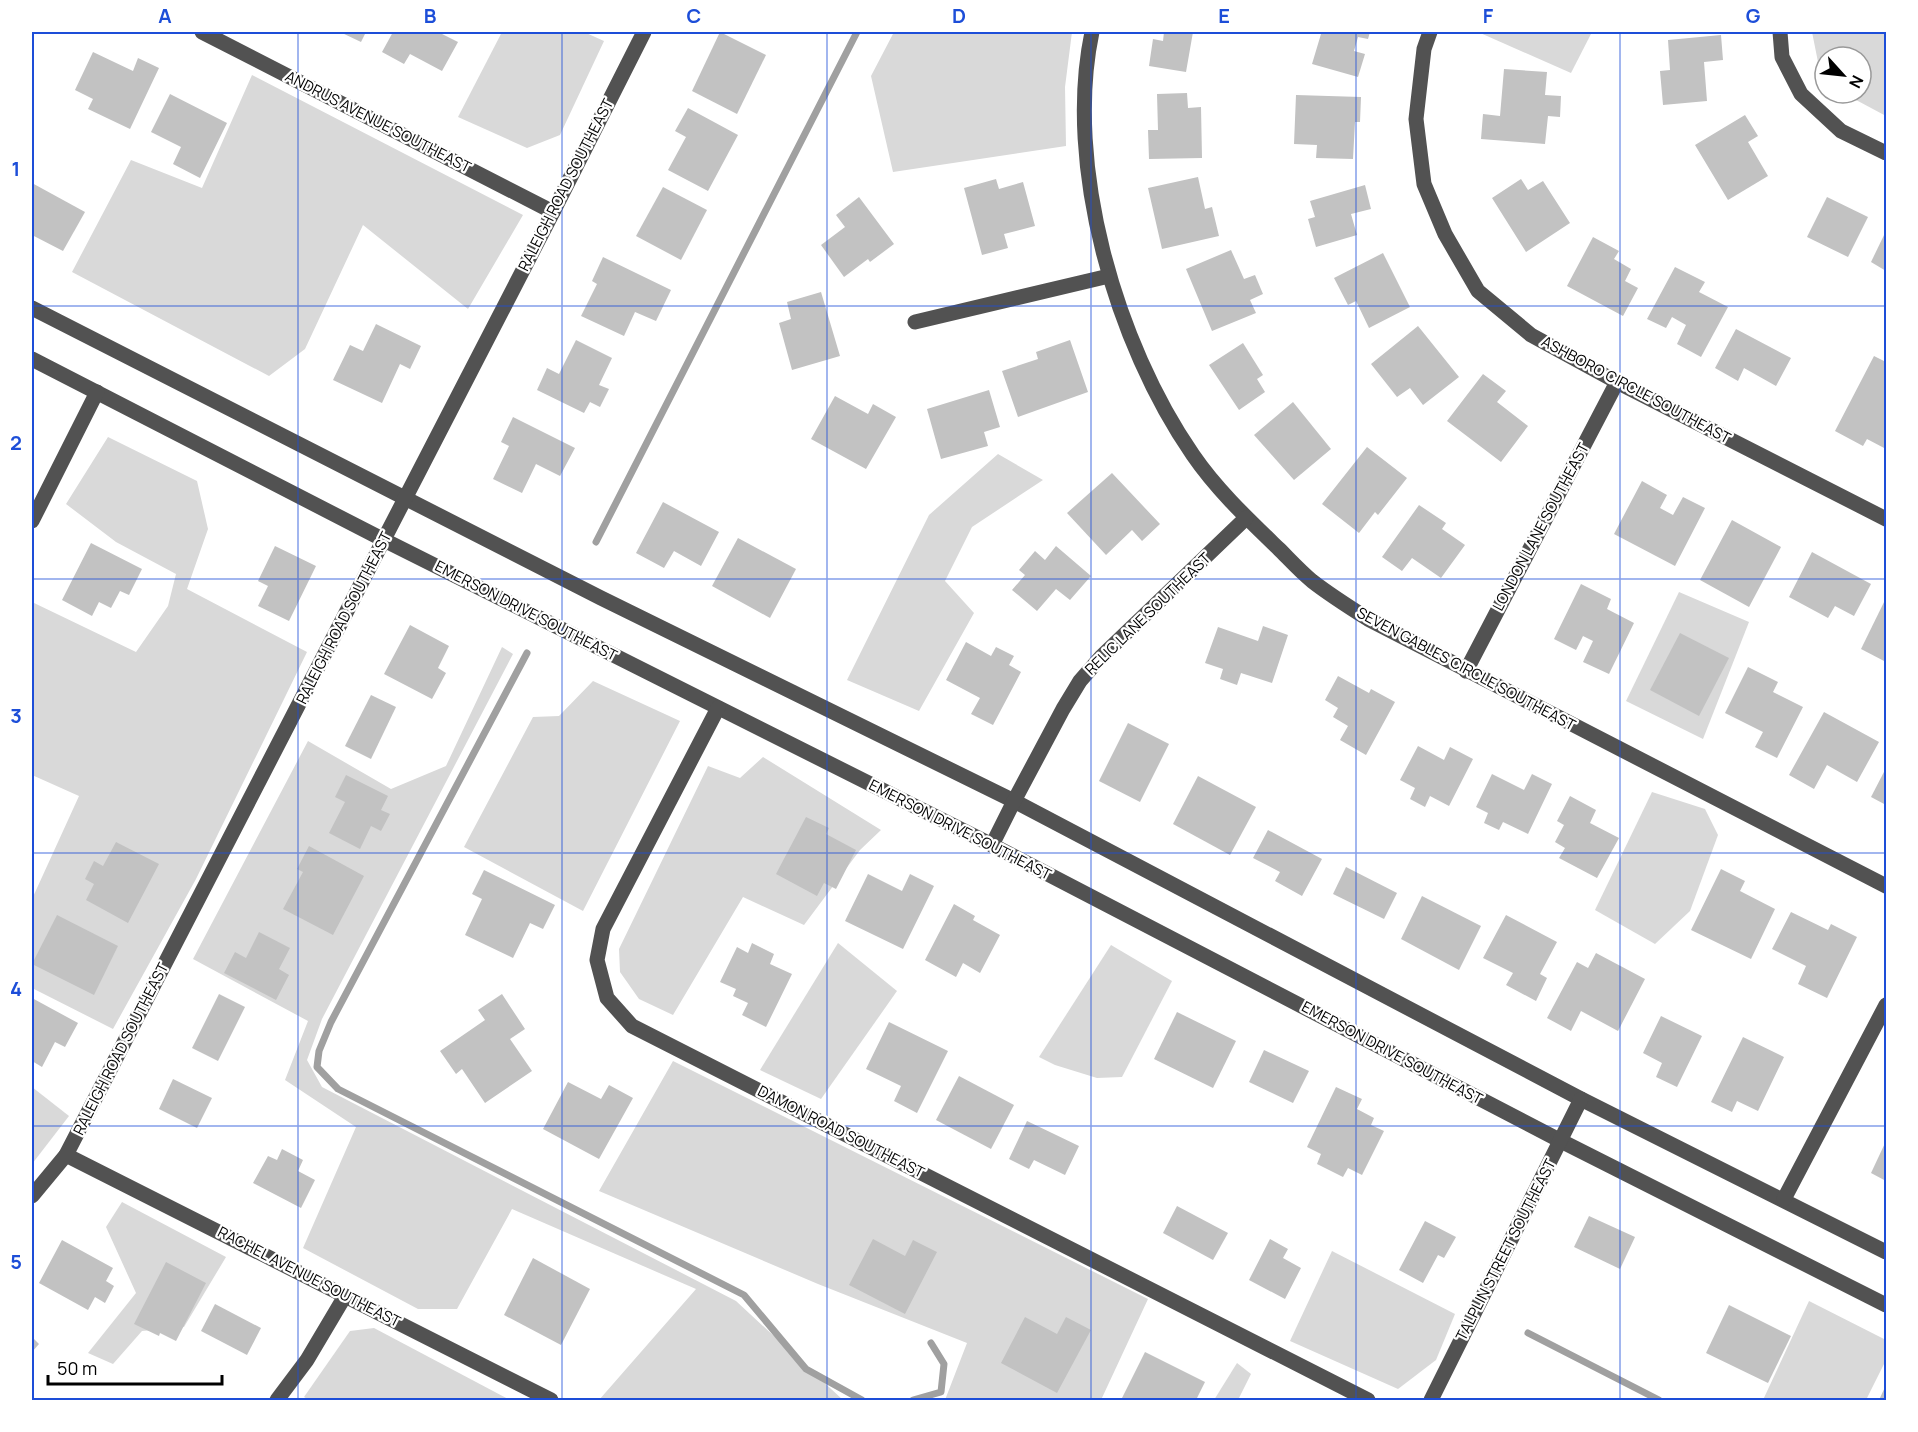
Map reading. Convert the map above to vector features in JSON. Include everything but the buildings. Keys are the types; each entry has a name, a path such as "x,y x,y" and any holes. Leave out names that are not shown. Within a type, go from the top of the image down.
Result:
{"street":[{"name":"ANDRUS AVENUE SOUTHEAST","path":"202,32 553,212"},
{"name":"RALEIGH ROAD SOUTHEAST","path":"32,1196 66,1155 644,32"},
{"name":"SEVEN GABLES CIRCLE SOUTHEAST","path":"1092,32 1088,53 1084,116 1091,196 1109,276 1156,394 1194,456 1246,518 1311,580 1368,619 1887,886"},
{"name":"ASHBORO CIRCLE SOUTHEAST","path":"1430,32 1424,49 1416,119 1424,184 1445,234 1478,291 1532,335 1617,382 1887,519"},
{"path":"1780,32 1782,57 1801,94 1841,131 1887,153"},
{"path":"915,322 1109,276"},
{"path":"32,308 739,667 1014,801 1581,1100 1887,1252"},
{"name":"EMERSON DRIVE SOUTHEAST","path":"32,359 384,540 992,845 1561,1141 1887,1305"},
{"name":"LONDON LANE SOUTHEAST","path":"1466,671 1617,382"},
{"path":"32,521 97,392"},
{"name":"RELIC LANE SOUTHEAST","path":"992,845 1080,681 1101,657 1246,518"},
{"name":"DAMON ROAD SOUTHEAST","path":"718,708 603,929 597,960 607,998 632,1026 1368,1401"},
{"path":"1784,1199 1887,1005"},
{"name":"TALPLIN STREET SOUTHEAST","path":"1431,1401 1581,1100"},
{"name":"RACHEL AVENUE SOUTHEAST","path":"66,1155 550,1401"},
{"path":"277,1401 307,1360 345,1296"}],"shaded area":[{"path":"502,32 584,32 604,41 560,135 527,148 458,117"},
{"path":"894,32 1072,32 1065,87 1066,146 893,172 871,76"},
{"path":"1478,32 1592,32 1571,73"},
{"path":"1812,32 1886,32 1886,116 1865,105 1873,105 1873,45 1815,45"},
{"path":"252,75 523,215 468,309 363,225 305,349 269,376 72,272 131,160 202,188"},
{"path":"108,437 197,481 208,529 187,589 307,652 196,879 113,1029 32,988 32,899 79,796 32,775 32,602 136,652 168,606 176,574 116,542 66,504"},
{"path":"998,454 1043,480 972,527 945,581 974,613 919,711 847,680 929,515"},
{"path":"1679,592 1749,622 1703,739 1626,701"},
{"path":"502,647 513,654 322,1019 307,1060 322,1087 736,1301 843,1400 599,1400 696,1289 512,1209 457,1309 418,1309 303,1248 356,1127 285,1080 308,1021 193,959 308,741 391,789 446,766"},
{"path":"593,681 680,721 583,911 464,847 533,717 559,716"},
{"path":"763,757 881,830 860,850 804,925 743,897 673,1015 639,999 620,972 619,949 708,766 740,778"},
{"path":"1652,792 1705,809 1718,835 1690,911 1655,944 1595,910"},
{"path":"838,943 897,991 821,1099 760,1070"},
{"path":"1111,945 1172,981 1122,1077 1097,1078 1055,1065 1039,1057"},
{"path":"673,1061 1148,1299 1101,1400 945,1400 967,1343 818,1284 599,1191"},
{"path":"32,1087 69,1116 32,1164"},
{"path":"122,1202 226,1257 184,1327 142,1331 113,1364 88,1353 136,1293 106,1227"},
{"path":"1332,1251 1455,1314 1436,1360 1398,1389 1290,1341"},
{"path":"1809,1301 1886,1340 1886,1360 1866,1400 1763,1400"},
{"path":"374,1328 510,1400 309,1400 304,1397 350,1331"},
{"path":"1237,1363 1251,1374 1238,1400 1214,1400"}],"waterway":[{"path":"596,542 857,32"},
{"path":"527,653 331,1022 319,1051 317,1067 338,1089 744,1295 806,1369 862,1400"},
{"path":"1528,1333 1659,1400"},
{"path":"913,1400 941,1392 944,1364 931,1343"}]}
